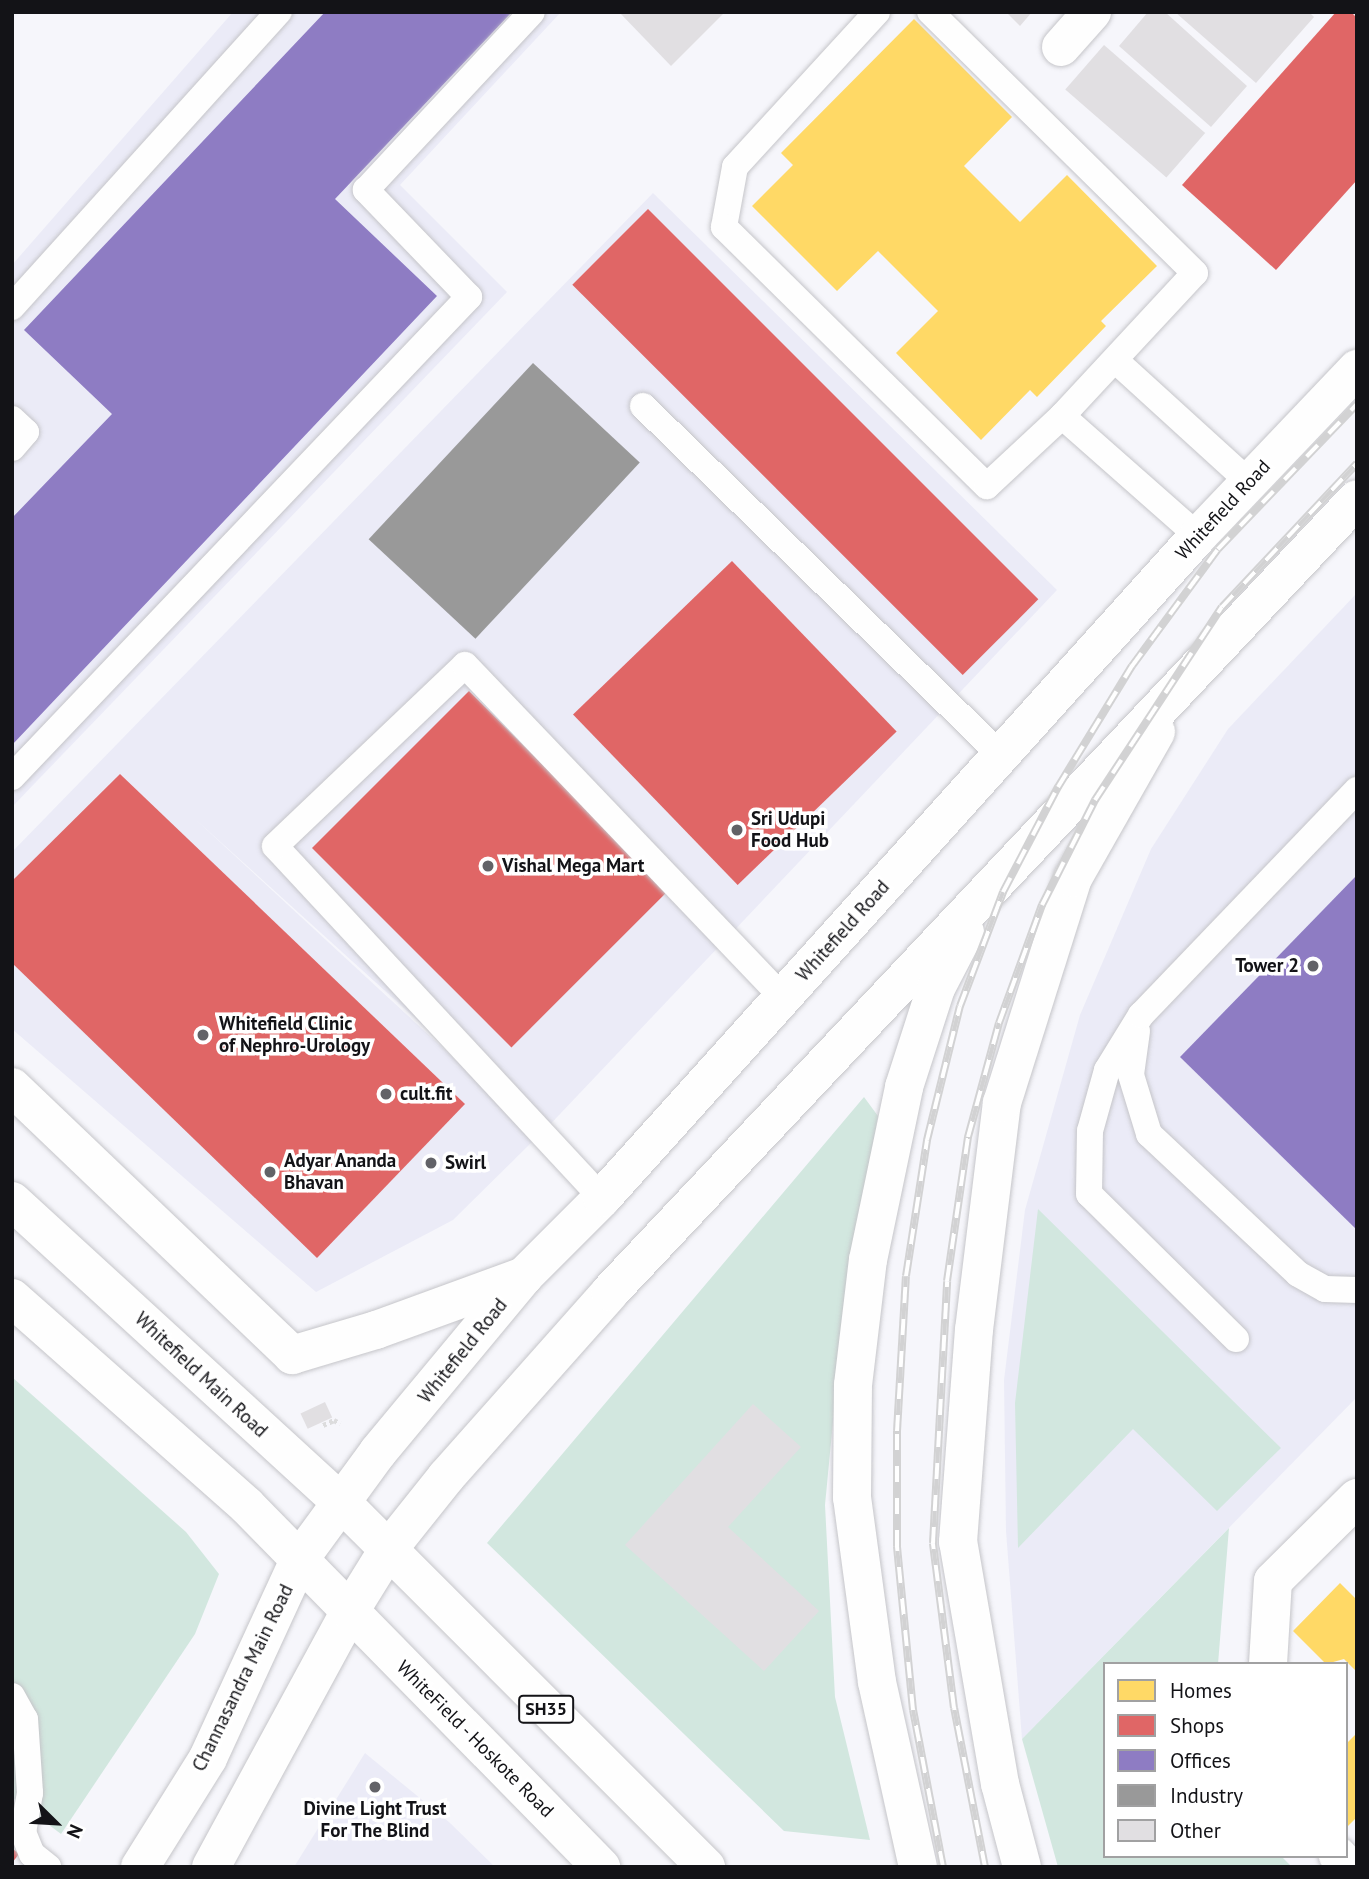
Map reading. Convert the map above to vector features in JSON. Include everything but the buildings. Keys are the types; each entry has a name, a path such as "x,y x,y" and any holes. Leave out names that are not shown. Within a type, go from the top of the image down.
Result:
{"main road":[{"path":"1061,47 1092,12"},
{"name":"Whitefield Road","path":"299,1560 378,1452 524,1276 602,1198 1198,536 1357,369"},
{"path":"211,1867 350,1611 387,1551 610,1292 1357,499"},
{"path":"1022,1867 1000,1784 958,1542 974,1329 1002,1103 1073,878 1186,678"},
{"path":"918,1867 877,1682 852,1498 853,1385 868,1259 904,1087 936,988 987,890"},
{"path":"12,1087 292,1355 376,1330 524,1276"},
{"name":"Whitefield Main Road","path":"12,1201 342,1503 387,1551"},
{"path":"12,1298 247,1506 350,1611"},
{"path":"1268,1662 1273,1581 1357,1498"},
{"name":"SH35","path":"387,1551 706,1867"},
{"name":"Channasandra Main Road","path":"140,1867 208,1758 299,1560"},
{"name":"WhiteField - Hoskote Road","path":"350,1611 601,1867"}],"lane":[{"path":"12,307 279,12"},
{"path":"12,778 469,297 366,190 532,12"},
{"path":"877,12 735,167 724,227 987,486 1062,415 1195,273 930,12"},
{"path":"1115,360 1249,482"},
{"path":"643,406 1002,755"},
{"path":"1062,415 1198,536"},
{"path":"12,419 26,432 12,448"},
{"path":"602,1198 275,846 465,665 783,998"},
{"path":"1236,1339 1089,1194 1090,1130 1107,1070 1141,1015 1357,790"},
{"path":"1141,1015 1131,1075 1149,1134 1298,1274 1325,1289 1357,1290"},
{"path":"12,1696 25,1720 30,1793 23,1832 32,1854 46,1866"}],"shaded area":[{"path":"233,12 561,12 400,185 507,292 12,807 12,265"},
{"path":"653,193 1057,590 542,1133 194,818 538,1136 453,1220 316,1292 12,1029 12,852"},
{"path":"1357,593 1357,1397 1022,1739 1006,1531 1004,1380 1025,1210 1080,1015 1151,849 1228,729"},
{"name":"Divine Light Trust For The Blind","path":"365,1753 449,1822 495,1867 294,1867"}],"green space":[{"path":"864,1097 878,1116 841,1338 825,1505 835,1697 870,1840 784,1831 487,1543"},
{"path":"1038,1209 1281,1448 1217,1511 1133,1429 1018,1548 1015,1403"},
{"path":"12,1377 186,1532 219,1574 195,1634 61,1834 12,1797"},
{"path":"1229,1528 1218,1662 1103,1662 1103,1858 1283,1858 1292,1867 1058,1867 1022,1739"}],"railway":[{"path":"943,1867 913,1710 897,1546 897,1431 906,1276 927,1140 960,1006 1003,892 1058,787 1132,666 1218,549 1357,404"},
{"path":"985,1867 954,1708 933,1543 947,1281 968,1137 999,1023 1042,905 1095,800 1222,607 1357,463"}],"place":[{"name":"Sri Udupi Food Hub","path":"737,830"},
{"name":"Vishal Mega Mart","path":"488,866"},
{"name":"Tower 2","path":"1313,966"},
{"name":"Whitefield Clinic of Nephro-Urology","path":"203,1035"},
{"name":"cult.fit","path":"386,1094"},
{"name":"Swirl","path":"431,1163"},
{"name":"Adyar Ananda Bhavan","path":"270,1172"},
{"name":"Divine Light Trust For The Blind","path":"375,1787"}]}
